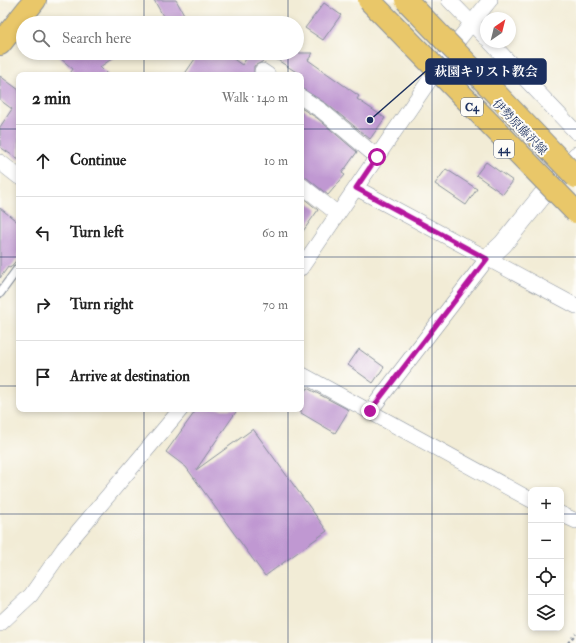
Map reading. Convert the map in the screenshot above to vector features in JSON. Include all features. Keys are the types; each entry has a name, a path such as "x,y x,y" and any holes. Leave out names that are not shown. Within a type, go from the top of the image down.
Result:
{"main road":[{"path":"22,16 35,0"},
{"name":"44","path":"361,0 576,222"},
{"name":"C4","path":"369,0 576,212"},
{"name":"伊勢原藤沢線","path":"397,0 568,173 576,185"},
{"name":"C4","path":"406,0 568,173"},
{"path":"0,44 16,24"}],"street":[{"path":"449,0 480,32"},
{"path":"304,264 448,53 471,22 490,0"},
{"path":"496,48 576,132"},
{"path":"304,99 322,111 377,157"},
{"path":"568,173 576,154"},
{"path":"0,162 16,175"},
{"path":"304,187 338,214"},
{"path":"356,188 576,306"},
{"path":"370,411 487,259 503,244 546,191"},
{"path":"304,376 528,498"},
{"path":"0,624 30,595 64,548 178,412"},
{"path":"564,515 576,521"}],"lane":[{"path":"0,293 16,271"}],"path":[{"path":"568,643 576,633"}],"building":[{"path":"154,0 176,0 185,16 163,16"},
{"path":"324,3 341,15 323,40 305,28"},
{"path":"304,53 313,53 308,60 359,96 357,99 385,118 370,139 327,104 304,90 304,72 296,72 277,60 304,60"},
{"path":"62,60 110,60 100,67 105,72 71,72 73,69"},
{"path":"194,60 235,60 242,65 245,60 264,60 254,66 254,72 186,72"},
{"path":"0,76 16,88 16,158 0,147 0,127 12,109 0,100"},
{"path":"304,110 317,118 357,152 342,173 345,175 328,195 304,177"},
{"path":"486,162 513,181 503,194 476,175"},
{"path":"446,169 477,189 466,205 435,184"},
{"path":"304,198 318,210 304,230"},
{"path":"0,208 16,221 16,261 10,268 8,267 0,278"},
{"path":"359,349 384,367 373,383 348,365"},
{"path":"307,388 349,410 335,433 301,413 304,412 304,393"},
{"path":"195,412 236,412 196,470 253,429 327,531 265,576 186,467 166,452"}],"place":[{"name":"萩園キリスト教会","path":"370,120"}],"route":[{"path":"370,411 487,259 356,188 377,157"}]}
